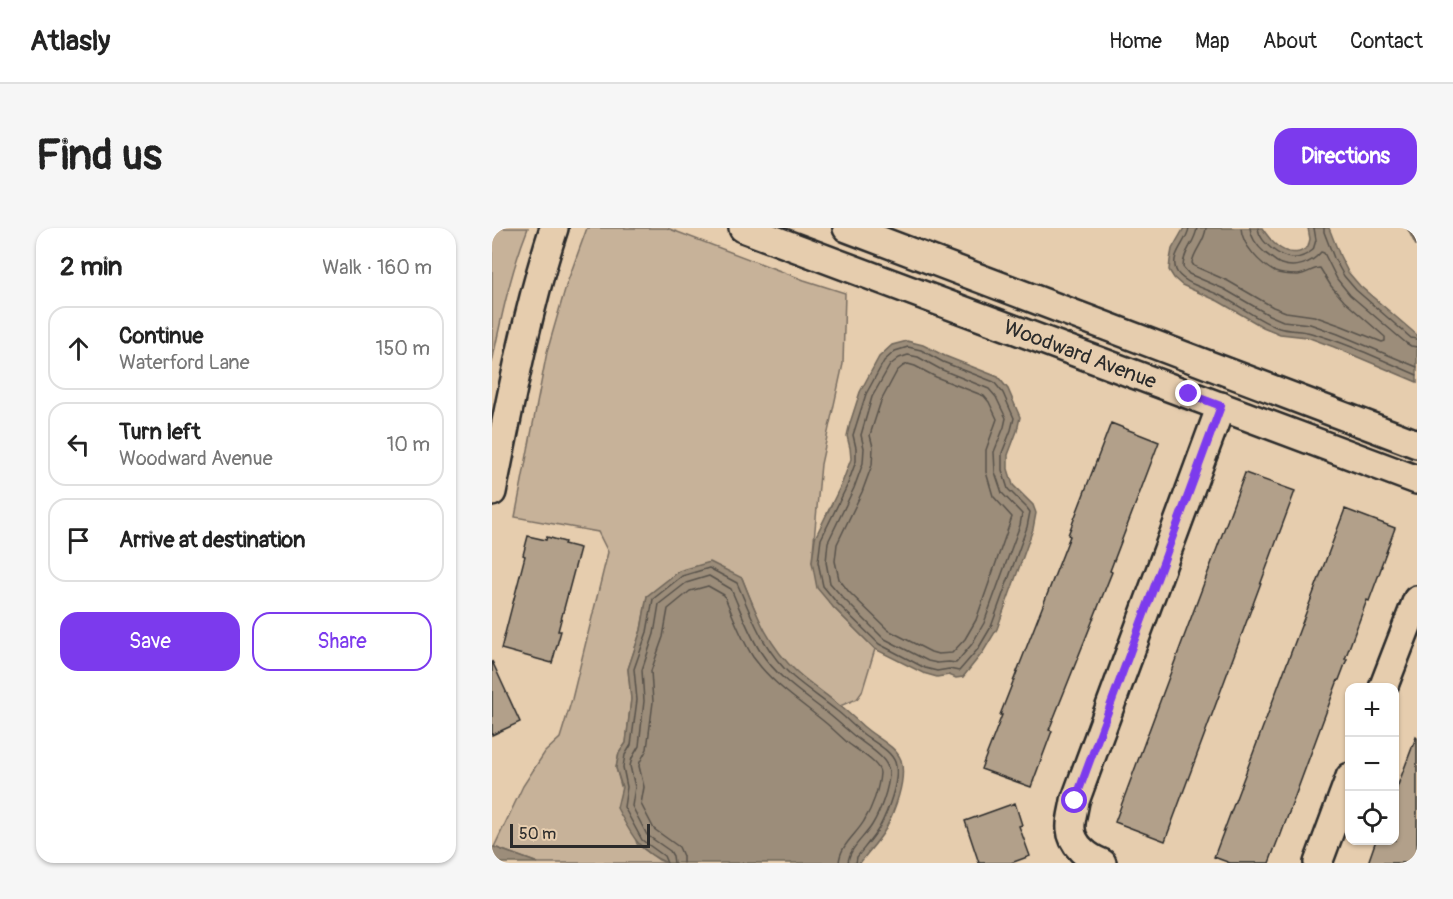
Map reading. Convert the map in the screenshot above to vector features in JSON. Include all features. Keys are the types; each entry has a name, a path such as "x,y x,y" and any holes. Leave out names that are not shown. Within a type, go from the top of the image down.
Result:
{"street":[{"path":"492,492 530,311 554,228"},
{"name":"Woodward Avenue","path":"743,228 1417,480"},
{"name":"Woodward Avenue","path":"847,228 1417,444"},
{"path":"1102,863 1083,852 1074,841 1070,828 1075,801 1221,406"},
{"path":"1385,683 1417,600"},
{"path":"1318,863 1345,790"}],"shaded area":[{"path":"492,228 528,228 512,278 492,363"},
{"path":"587,228 667,228 804,280 845,293 843,364 821,464 812,562 833,607 875,649 862,692 857,699 840,706 794,670 771,643 742,578 647,596 641,630 628,669 631,699 626,743 619,753 616,768 637,844 667,863 538,863 494,847 523,786 545,752 560,738 572,699 608,552 598,532 515,517 547,352 566,286"}],"water":[{"path":"1184,228 1262,228 1277,246 1293,253 1308,247 1310,239 1308,228 1329,228 1348,272 1360,286 1417,335 1417,382 1307,337 1280,334 1263,327 1218,301 1182,285 1169,270 1172,249"},
{"path":"907,341 923,345 998,377 1008,389 1020,417 1008,455 1008,469 1013,485 1033,505 1036,513 1033,529 997,629 983,652 963,677 956,678 949,675 937,677 923,673 875,649 817,588 812,562 815,538 851,459 847,436 860,392 879,357 892,345"},
{"path":"710,562 742,578 764,628 787,662 890,746 901,760 901,786 892,814 885,830 860,863 667,863 649,853 636,841 617,808 622,787 616,768 619,753 626,743 631,699 628,669 641,630 647,596 679,571"},
{"path":"492,848 538,863 492,863"}],"building":[{"path":"1111,423 1159,442 1110,571 1112,572 1049,730 1052,731 1031,787 981,769"},
{"path":"1245,473 1295,491 1165,841 1115,822"},
{"path":"1345,509 1395,528 1269,863 1230,863 1214,857"},
{"path":"528,536 546,540 547,537 580,548 552,663 501,649"},
{"path":"492,661 520,722 492,735"},
{"path":"1416,737 1417,863 1368,863 1374,845 1399,845 1399,782"},
{"path":"1015,803 1022,825 1019,826 1030,856 1011,863 979,863 965,821"}],"waterway":[{"path":"1409,228 1417,244"}],"route":[{"path":"1075,801 1221,406 1189,394"}]}
